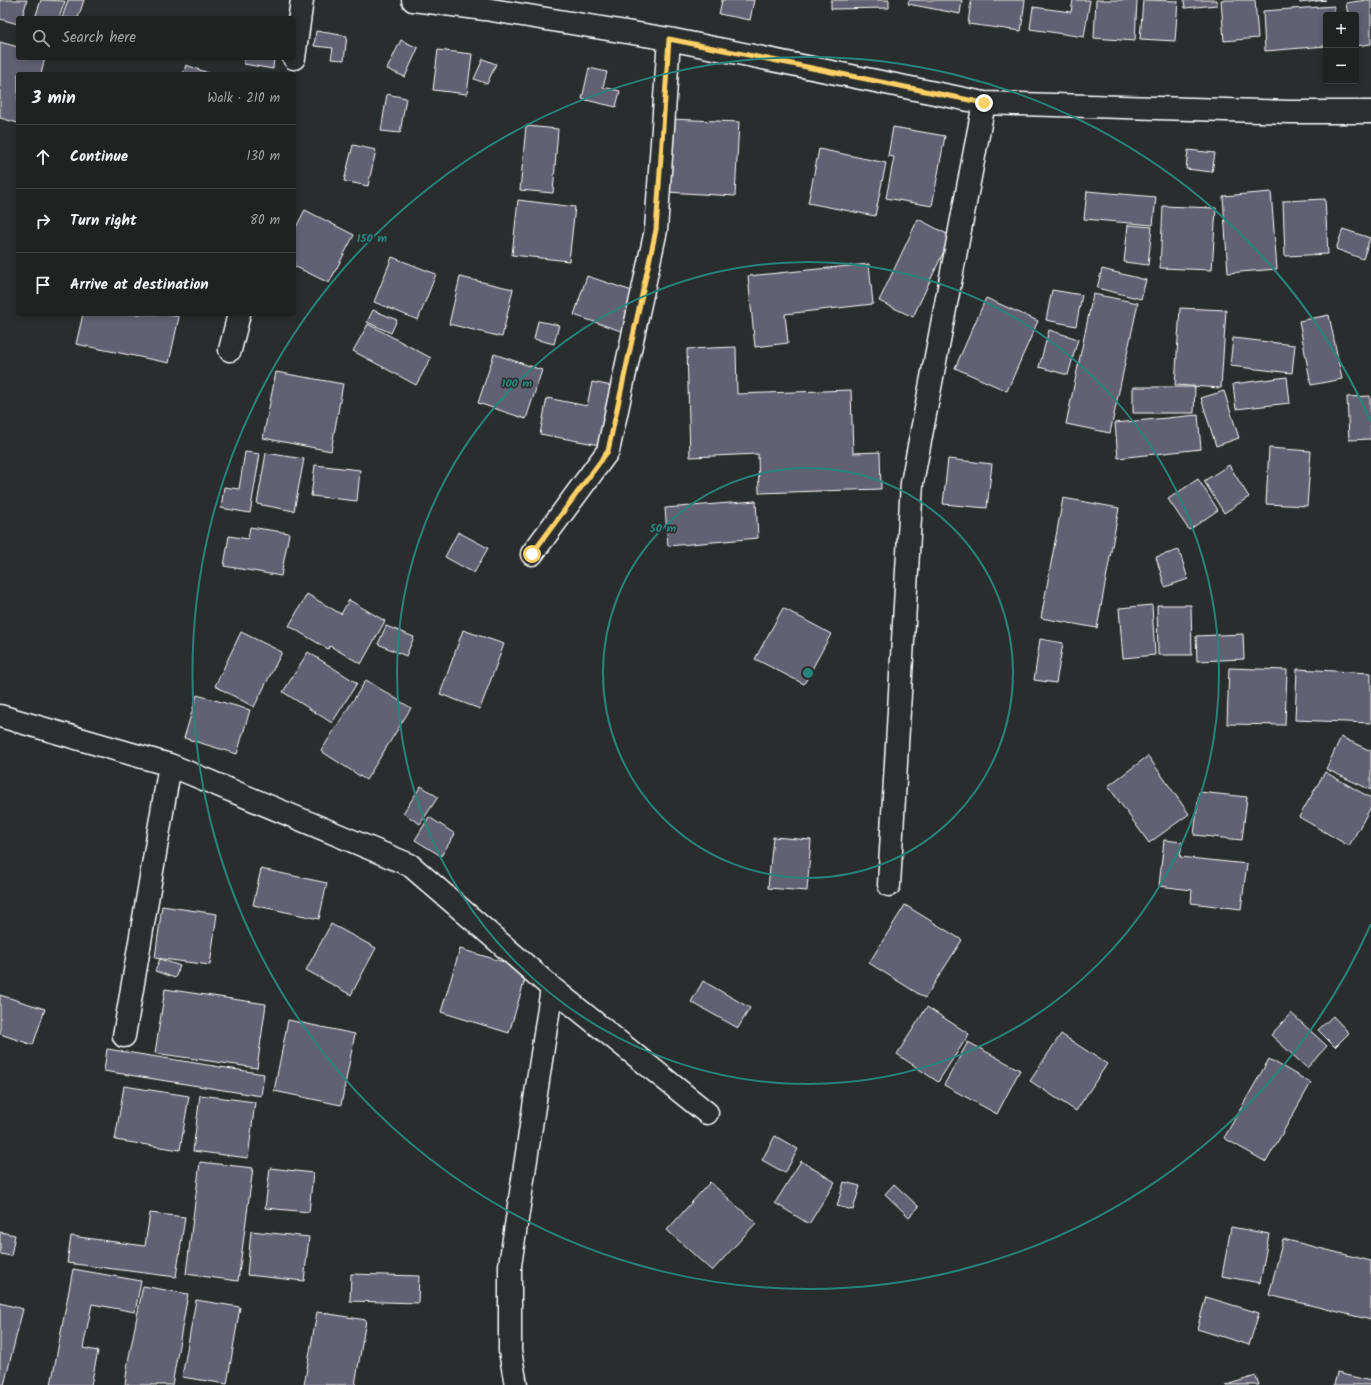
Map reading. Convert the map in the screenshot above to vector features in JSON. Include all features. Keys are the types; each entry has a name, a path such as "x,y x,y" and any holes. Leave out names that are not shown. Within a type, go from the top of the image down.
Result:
{"street":[{"path":"296,44 302,0"},
{"path":"413,0 486,9 669,39 984,103 1290,112 1371,112"},
{"path":"532,554 608,451 656,230 669,39"},
{"path":"292,72 294,60"},
{"path":"889,885 912,483 984,103"},
{"path":"230,350 238,316"},
{"path":"0,716 170,765 410,865 552,988 707,1112"},
{"path":"124,1036 170,765"},
{"path":"516,1385 510,1351 510,1265 552,988"}],"building":[{"path":"0,0 27,0 23,16 16,16 16,23 0,19"},
{"path":"41,0 65,1 60,16 36,16"},
{"path":"68,0 84,0 79,16 63,16"},
{"path":"722,0 754,0 750,20 719,14"},
{"path":"831,0 889,0 889,8 831,9"},
{"path":"909,0 962,0 960,14 908,4"},
{"path":"971,0 1025,0 1021,31 968,24"},
{"path":"1073,0 1090,0 1084,37 1030,29 1033,7 1071,12"},
{"path":"1096,0 1137,0 1135,41 1094,38"},
{"path":"1143,0 1178,1 1175,41 1140,39"},
{"path":"1184,0 1217,0 1217,5 1185,8"},
{"path":"1221,0 1255,0 1258,38 1224,41"},
{"path":"1299,0 1326,0 1300,3"},
{"path":"1371,0 1371,44 1359,46 1359,12 1348,12 1346,3"},
{"path":"1334,6 1334,12 1323,12 1323,46 1265,51 1263,11"},
{"path":"316,31 347,36 344,60 331,59 333,48 314,46"},
{"path":"401,40 418,48 405,77 387,69"},
{"path":"0,42 16,46 16,60 44,60 42,72 16,72 16,122 0,118"},
{"path":"438,50 472,54 467,94 433,90"},
{"path":"483,59 496,64 487,84 474,79"},
{"path":"244,60 274,60 273,69 244,64"},
{"path":"186,65 205,72 184,72"},
{"path":"589,68 607,72 603,87 620,91 616,107 582,99"},
{"path":"387,94 406,98 400,133 381,131"},
{"path":"671,119 739,122 735,196 667,192"},
{"path":"526,126 558,129 553,193 520,190"},
{"path":"893,127 945,136 932,206 886,198 894,157 888,156"},
{"path":"353,145 376,150 368,186 344,181"},
{"path":"819,149 886,163 875,216 808,203"},
{"path":"1188,150 1215,153 1212,172 1186,169"},
{"path":"1087,191 1156,197 1153,225 1084,219"},
{"path":"1271,192 1277,269 1228,273 1223,196"},
{"path":"1325,199 1328,254 1285,256 1283,201"},
{"path":"518,200 575,207 569,261 512,255"},
{"path":"1163,206 1216,208 1212,270 1160,268"},
{"path":"305,210 354,235 329,283 296,267 296,227"},
{"path":"918,219 951,236 913,317 879,301"},
{"path":"1128,225 1152,227 1148,265 1124,262"},
{"path":"1343,229 1370,238 1363,259 1336,249"},
{"path":"392,257 436,274 418,320 374,302"},
{"path":"869,264 873,304 785,314 788,343 755,347 748,276"},
{"path":"1102,269 1146,280 1141,299 1097,288"},
{"path":"587,276 638,293 624,332 574,315"},
{"path":"460,277 513,289 502,337 449,324"},
{"path":"1052,290 1082,295 1076,326 1046,320"},
{"path":"1093,294 1138,303 1110,433 1066,424"},
{"path":"986,298 1038,321 1007,391 955,368"},
{"path":"1180,308 1226,310 1221,388 1175,385"},
{"path":"373,310 397,320 391,333 367,322"},
{"path":"1329,315 1342,379 1311,385 1299,321"},
{"path":"83,316 179,317 169,363 76,344"},
{"path":"538,321 559,325 554,344 534,339"},
{"path":"368,324 431,358 416,385 353,351"},
{"path":"1049,330 1078,339 1068,375 1039,367"},
{"path":"1233,338 1295,345 1292,373 1230,366"},
{"path":"736,347 737,394 851,390 853,453 880,452 881,489 759,493 758,454 690,457 687,349"},
{"path":"494,354 542,370 526,419 478,403"},
{"path":"276,372 343,384 331,451 263,438"},
{"path":"1287,377 1290,403 1236,409 1233,384"},
{"path":"592,382 612,386 600,445 540,434 547,398 587,406"},
{"path":"1133,387 1195,387 1194,413 1133,413"},
{"path":"1224,391 1239,438 1216,446 1201,398"},
{"path":"1370,396 1371,439 1349,440 1347,397"},
{"path":"1198,415 1201,449 1118,458 1115,423"},
{"path":"1269,448 1311,451 1307,506 1266,504"},
{"path":"245,452 260,454 250,513 221,508 224,487 239,489"},
{"path":"266,453 304,459 294,511 257,504"},
{"path":"948,459 992,464 987,508 943,504"},
{"path":"315,465 360,470 357,501 311,496"},
{"path":"1229,465 1249,497 1224,513 1204,481"},
{"path":"1198,479 1218,510 1189,530 1168,499"},
{"path":"1063,498 1119,508 1097,628 1041,618"},
{"path":"756,501 758,538 668,546 665,508"},
{"path":"250,527 289,533 281,576 224,566 229,536 248,539"},
{"path":"458,532 488,548 474,573 445,557"},
{"path":"1179,550 1188,579 1165,587 1156,557"},
{"path":"307,594 341,614 349,600 385,621 361,664 330,646 328,649 289,626"},
{"path":"1152,605 1155,655 1123,658 1119,608"},
{"path":"1157,605 1191,605 1192,655 1158,655"},
{"path":"783,608 831,634 804,684 755,659"},
{"path":"386,626 414,637 406,656 378,644"},
{"path":"463,630 504,644 480,709 440,694"},
{"path":"241,632 282,652 254,707 215,686"},
{"path":"1243,634 1244,659 1197,661 1196,636"},
{"path":"1040,639 1063,643 1056,683 1034,680"},
{"path":"308,652 357,683 332,723 283,692"},
{"path":"1229,668 1287,670 1285,725 1227,724"},
{"path":"1297,669 1371,673 1371,723 1295,720"},
{"path":"366,680 411,708 366,780 321,751"},
{"path":"197,695 250,710 237,754 184,738"},
{"path":"1341,737 1371,751 1371,790 1326,769"},
{"path":"1148,756 1189,814 1149,843 1108,786"},
{"path":"1325,772 1371,798 1371,807 1349,846 1299,817"},
{"path":"421,786 438,797 420,824 403,813"},
{"path":"1199,792 1247,797 1242,840 1194,835"},
{"path":"429,817 455,834 441,856 415,840"},
{"path":"773,837 811,840 807,891 768,888"},
{"path":"1164,840 1182,842 1180,857 1247,864 1241,909 1191,903 1192,890 1159,886"},
{"path":"261,869 327,883 319,919 253,905"},
{"path":"905,905 962,940 925,998 869,963"},
{"path":"162,906 217,914 210,965 155,958"},
{"path":"331,924 376,948 351,995 306,970"},
{"path":"460,949 528,969 509,1033 441,1012"},
{"path":"160,959 180,966 175,978 155,971"},
{"path":"703,981 750,1008 738,1028 691,1002"},
{"path":"165,989 266,1004 257,1068 155,1053"},
{"path":"0,995 45,1009 33,1045 0,1034"},
{"path":"927,1007 969,1034 938,1082 897,1054"},
{"path":"1291,1013 1327,1046 1307,1068 1271,1035"},
{"path":"1333,1016 1349,1033 1335,1047 1318,1030"},
{"path":"288,1020 355,1034 341,1105 274,1091"},
{"path":"1061,1034 1107,1064 1076,1111 1030,1081"},
{"path":"968,1042 1020,1070 997,1114 944,1085"},
{"path":"107,1049 264,1074 261,1096 104,1071"},
{"path":"1269,1059 1311,1083 1266,1162 1224,1138"},
{"path":"124,1086 189,1096 180,1150 115,1140"},
{"path":"200,1095 255,1102 248,1158 193,1151"},
{"path":"775,1136 798,1149 785,1173 762,1160"},
{"path":"801,1161 835,1182 809,1224 775,1203"},
{"path":"200,1162 253,1168 238,1281 186,1274"},
{"path":"270,1168 313,1173 309,1212 265,1208"},
{"path":"710,1182 756,1223 712,1271 667,1230"},
{"path":"844,1182 860,1186 853,1210 837,1206"},
{"path":"894,1184 919,1207 909,1217 885,1194"},
{"path":"150,1213 185,1217 176,1277 67,1263 71,1236 145,1246"},
{"path":"1231,1227 1269,1234 1260,1283 1222,1276"},
{"path":"251,1231 309,1237 304,1281 247,1275"},
{"path":"0,1232 15,1235 11,1256 0,1254"},
{"path":"1283,1239 1371,1261 1371,1320 1269,1295"},
{"path":"73,1269 141,1281 135,1312 92,1304 83,1348 98,1351 91,1385 51,1385"},
{"path":"351,1274 419,1276 418,1303 350,1301"},
{"path":"143,1286 188,1294 172,1385 125,1385"},
{"path":"1206,1297 1259,1313 1249,1345 1197,1329"},
{"path":"196,1300 240,1307 227,1384 182,1377"},
{"path":"0,1303 23,1309 4,1385 0,1384"},
{"path":"317,1312 366,1320 355,1385 304,1385"},
{"path":"1337,1373 1371,1381 1371,1385 1334,1385"},
{"path":"1256,1376 1259,1385 1226,1385"}],"route":[{"path":"532,554 608,451 656,230 669,39 984,103"}]}
